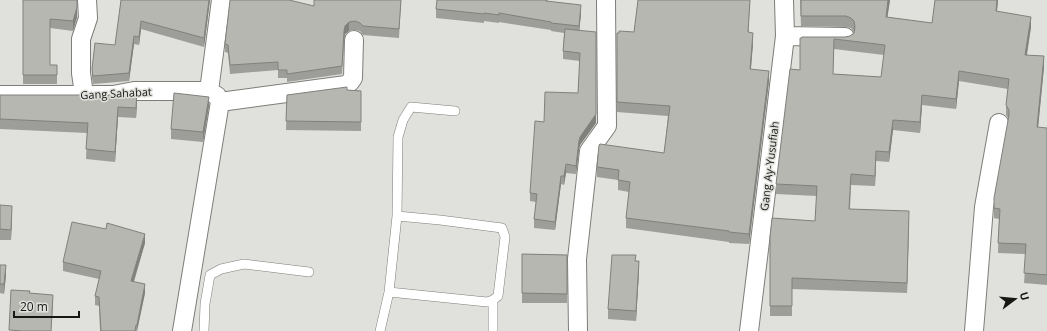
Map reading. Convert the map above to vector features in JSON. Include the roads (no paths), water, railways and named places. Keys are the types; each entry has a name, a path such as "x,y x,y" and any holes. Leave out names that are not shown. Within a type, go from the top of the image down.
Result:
{"street":[{"path":"84,94 81,73 81,38 88,18 87,0"},
{"path":"182,331 214,96 221,0"},
{"path":"578,331 577,259 589,151 607,126 606,0"},
{"name":"Gang Ay-Yusufiah","path":"749,331 784,36 784,0"},
{"path":"784,36 845,37"},
{"name":"Gang Sahabat","path":"0,95 113,95 134,90 214,96 346,84 353,78 354,40"},
{"path":"974,331 984,207 999,123"}],"lane":[{"path":"380,331 389,292 397,216 398,137 403,120 411,107 455,111"},
{"path":"389,292 487,302 493,300 498,296 505,237 502,228 397,216"},
{"path":"204,331 205,304 210,275 221,269 244,264 309,272"},
{"path":"493,300 493,331"}]}
